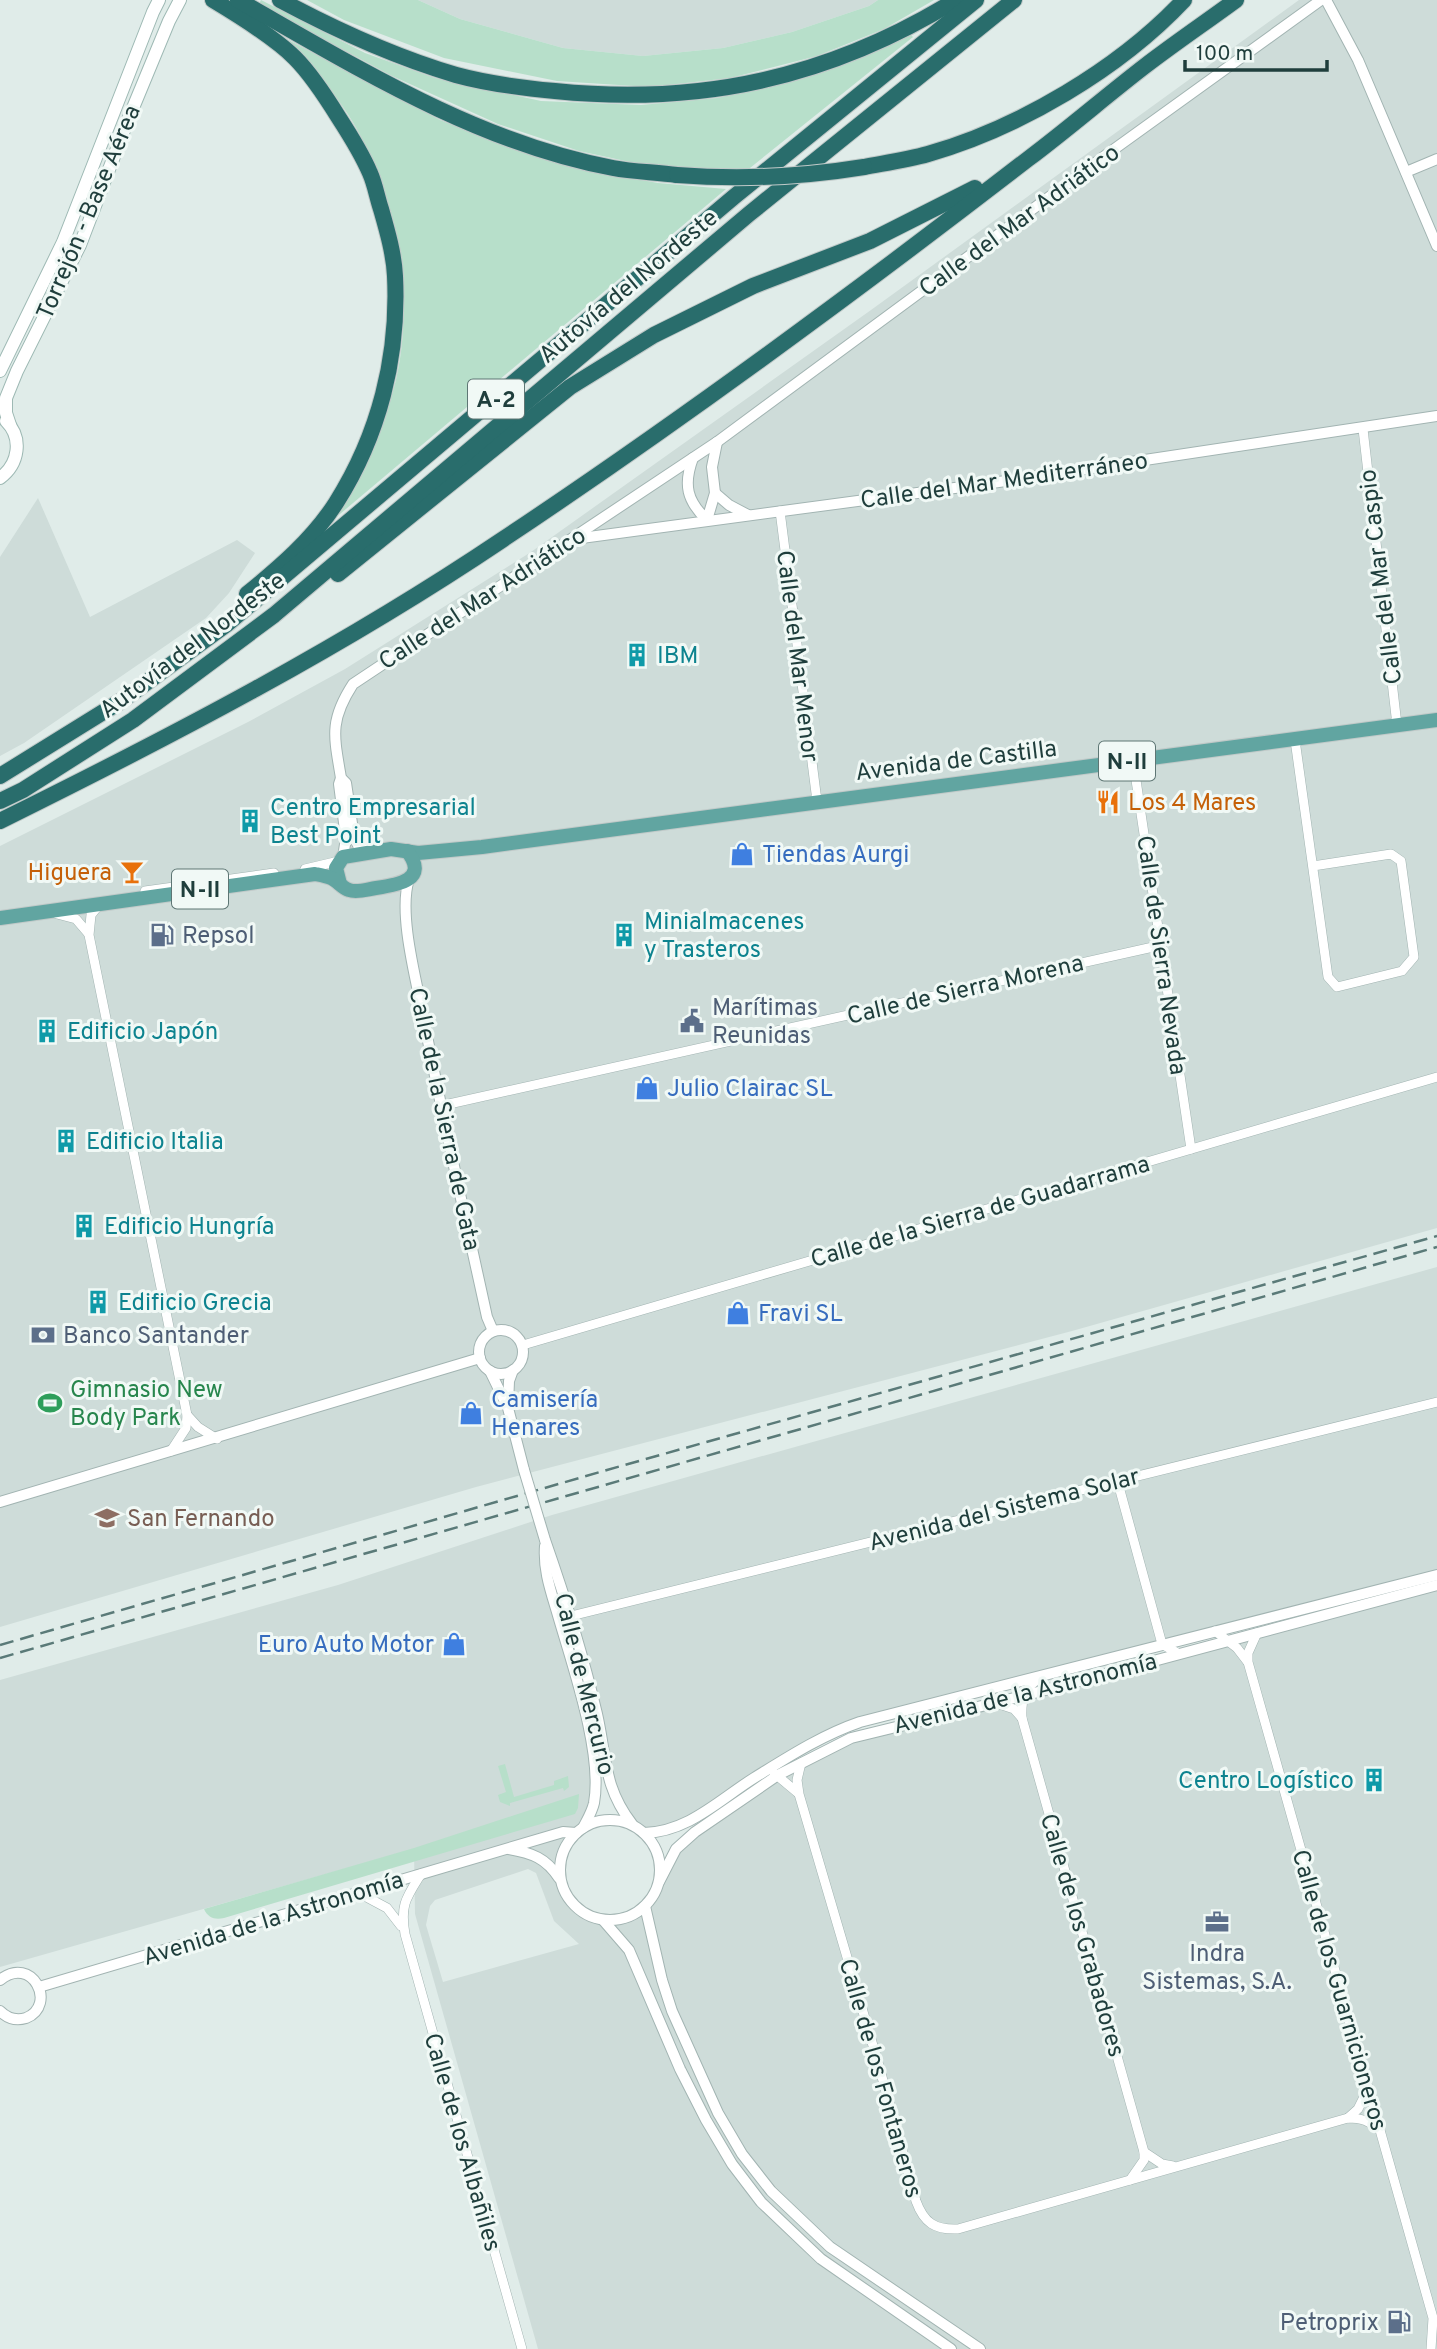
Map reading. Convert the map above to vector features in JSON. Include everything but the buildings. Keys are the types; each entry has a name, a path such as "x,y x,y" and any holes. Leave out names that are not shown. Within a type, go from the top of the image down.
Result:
{"highway":[{"path":"121,701 277,569 312,534 335,505 363,455 386,390 391,362 395,274 387,230 371,174 327,98 295,57 237,14 213,0"},
{"path":"238,0 366,72 488,129 546,151 614,168 717,178 765,178 818,174 927,155 982,134 1033,111 1080,83 1167,18 1184,0"},
{"path":"281,0 356,38 457,75 504,86 637,96 718,90 755,84 820,65 888,38 956,0"},
{"name":"Autovía del Nordeste","path":"0,776 121,701 228,624 735,196 976,0"},
{"name":"Autovía del Nordeste","path":"0,801 23,790 133,720 274,615 748,214 1014,0"},
{"path":"0,821 151,746 247,693 387,612 500,541 810,323 1029,158 1148,64 1236,0"},
{"path":"274,615 343,570 569,387 654,335 753,286 870,241 936,210 1029,158"}],"main road":[{"name":"Torrejón - Base Aérea","path":"0,370 63,242 159,0"},
{"name":"Torrejón - Base Aérea","path":"0,478 15,460 17,441 5,421 6,398 80,245 169,21 180,0"},
{"name":"Avenida de Castilla","path":"407,851 434,852 482,846 1437,720"},
{"name":"Avenida de Castilla","path":"412,875 424,864 482,846"},
{"name":"N-II","path":"342,859 391,849 407,851"},
{"path":"407,851 413,864 412,875"},
{"path":"340,884 336,868 342,859"},
{"name":"N-II","path":"0,918 315,874 331,877 355,891 404,884 412,875"}],"street":[{"name":"Calle del Mar Adriático","path":"342,859 346,838 334,735 337,714 353,684 718,442 1321,0"},
{"path":"1326,0 1358,60 1437,246"},
{"path":"1406,172 1437,159"},
{"name":"Calle del Mar Mediterráneo","path":"571,540 992,483 1437,416"},
{"name":"Calle del Mar Caspio","path":"1363,429 1397,725"},
{"path":"707,520 715,493 712,467 718,442"},
{"path":"693,458 686,481 687,490 690,500 707,520"},
{"path":"715,493 729,505 748,515"},
{"name":"Calle del Mar Menor","path":"780,511 817,801"},
{"path":"1295,740 1328,977 1337,986 1402,971 1414,957 1401,861 1391,854 1313,866"},
{"name":"Calle de Sierra Nevada","path":"1133,760 1191,1149"},
{"name":"Calle del Mar Adriático","path":"341,778 346,783 354,837 358,845 368,852"},
{"name":"N-II","path":"101,903 122,894 314,867 342,859"},
{"name":"Calle de la Sierra de Gata","path":"412,875 405,905 416,982 440,1106 487,1317 494,1331"},
{"path":"384,887 396,894 405,905"},
{"path":"101,903 91,915 89,935 187,1415 186,1428 170,1452"},
{"path":"39,912 76,919 89,935"},
{"name":"Calle de Sierra Morena","path":"440,1106 1162,946"},
{"name":"Calle de la Sierra de Guadarrama","path":"523,1345 1437,1077"},
{"path":"490,1371 505,1374 519,1365 523,1345 511,1332 502,1329 494,1331 482,1341 479,1349 480,1359 490,1371 508,1408"},
{"path":"0,1502 480,1359"},
{"path":"508,1408 509,1381 513,1370"},
{"name":"Avenida del Sistema Solar","path":"571,1616 1118,1483 1437,1402"},
{"name":"Calle de Mercurio","path":"508,1408 545,1540 571,1616 597,1715 610,1785 617,1805 632,1824"},
{"path":"187,1415 198,1427 217,1439"},
{"path":"1118,1483 1162,1644 1179,1654"},
{"name":"Calle de Mercurio","path":"545,1540 545,1571 585,1713 594,1779 593,1807 579,1830"},
{"name":"Avenida de la Astronomía","path":"659,1882 676,1849 695,1832 818,1740 860,1722 1437,1575"},
{"name":"Avenida de la Astronomía","path":"644,1833 666,1831 688,1823 773,1772 801,1763 851,1738 1023,1696 1437,1585"},
{"path":"551,1593 571,1616 567,1645"},
{"name":"Calle de los Guarnicioneros","path":"1215,1631 1243,1654 1248,1662 1435,2321 1434,2349"},
{"path":"1248,1662 1248,1653 1256,1633"},
{"path":"1146,1662 1156,1654 1162,1644"},
{"path":"1023,1696 1029,1686 1051,1673"},
{"name":"Calle de los Grabadores","path":"1023,1696 1022,1718 1144,2152"},
{"path":"995,1702 1014,1709 1022,1718"},
{"name":"Calle de los Fontaneros","path":"801,1763 797,1780 799,1794 916,2202 926,2221 934,2227 958,2229 1348,2118"},
{"path":"773,1772 799,1794"},
{"path":"506,1849 527,1852 541,1858 552,1868 574,1905 603,1920 632,1915 645,1906 659,1882 660,1864 655,1847 644,1833 632,1824 615,1820 598,1821 579,1830 563,1852 561,1881"},
{"name":"Avenida de la Astronomía","path":"39,1987 563,1832 579,1830"},
{"name":"Calle de los Albañiles","path":"421,1874 403,1904 405,1934 522,2349"},
{"name":"Calle de los Albañiles","path":"359,1893 387,1908 396,1917 405,1934"},
{"path":"645,1906 672,2011 718,2113 742,2154 771,2191 830,2247 980,2349"},
{"path":"603,1920 629,1950 705,2120 732,2164 761,2202 821,2259 951,2349"},
{"path":"0,1980 11,1973 31,1977 39,1987 40,2002 32,2014 17,2019 5,2016 0,2011"},
{"path":"1348,2118 1358,2109 1368,2089"},
{"path":"1348,2118 1361,2118 1380,2130"},
{"path":"1144,2152 1162,2164 1178,2166"},
{"path":"1130,2180 1144,2160 1144,2152"}],"shaded area":[{"path":"418,0 878,0 869,6 792,32 723,48 643,56 563,48 460,19"},
{"path":"1299,0 1437,0 1437,1228 1072,1331 476,1487 0,1627 0,846 248,722 345,669 531,552"},
{"path":"38,498 90,617 237,540 255,553 229,593 206,618 24,743 0,756 0,557"},
{"path":"1437,1267 1437,1575 847,1727 688,1823 644,1833 632,1824 617,1805 571,1616 544,1556 579,1688 595,1791 576,1833 563,1852 561,1881 574,1905 603,1920 632,1915 645,1906 653,1896 676,1849 823,1750 1437,1585 1437,2349 538,2349 415,1914 414,1849 0,1967 0,1680 338,1585 552,1515","holes":["528,1869 536,1873 554,1921 579,1944 443,1982 426,1925 430,1906 435,1900"]}],"green space":[{"path":"261,0 365,53 435,78 541,101 641,105 717,98 802,79 911,35 913,37 745,172 644,165 579,151 498,124 390,75 259,4"},
{"path":"307,0 418,0 460,19 563,48 643,56 723,48 792,32 869,6 878,0 934,0 884,29 817,56 730,78 650,87 557,81 444,58 344,20"},
{"path":"281,36 440,120 509,147 596,172 658,183 726,189 321,530 367,453 389,404 398,371 402,337 401,267 386,198 360,135 334,95"},
{"path":"505,1764 514,1797 554,1785 554,1781 568,1776 569,1787 564,1791 563,1788 510,1803 510,1806 500,1802 498,1795 506,1792 498,1766"},
{"path":"579,1794 575,1814 224,1918 212,1918 204,1909 414,1848"}],"railway":[{"path":"0,1645 607,1470 1437,1236"},
{"path":"0,1658 1437,1247"}],"place":[{"name":"IBM","path":"637,655"},
{"name":"Los 4 Mares","path":"1108,802"},
{"name":"Centro Empresarial Best Point","path":"250,821"},
{"name":"Tiendas Aurgi","path":"742,854"},
{"name":"Higuera","path":"132,872"},
{"name":"Repsol","path":"162,935"},
{"name":"Minialmacenes y Trasteros","path":"624,935"},
{"name":"Marítimas Reunidas","path":"692,1021"},
{"name":"Edificio Japón","path":"47,1031"},
{"name":"Julio Clairac SL","path":"647,1088"},
{"name":"Edificio Italia","path":"66,1141"},
{"name":"Edificio Hungría","path":"84,1226"},
{"name":"Edificio Grecia","path":"98,1302"},
{"name":"Fravi SL","path":"738,1313"},
{"name":"Banco Santander","path":"43,1335"},
{"name":"Gimnasio New Body Park","path":"50,1403"},
{"name":"Camisería Henares","path":"471,1413"},
{"name":"San Fernando","path":"107,1518"},
{"name":"Euro Auto Motor","path":"454,1644"},
{"name":"Centro Logístico","path":"1374,1780"},
{"name":"Indra Sistemas, S.A.","path":"1217,1922"},
{"name":"Petroprix","path":"1399,2322"}]}
